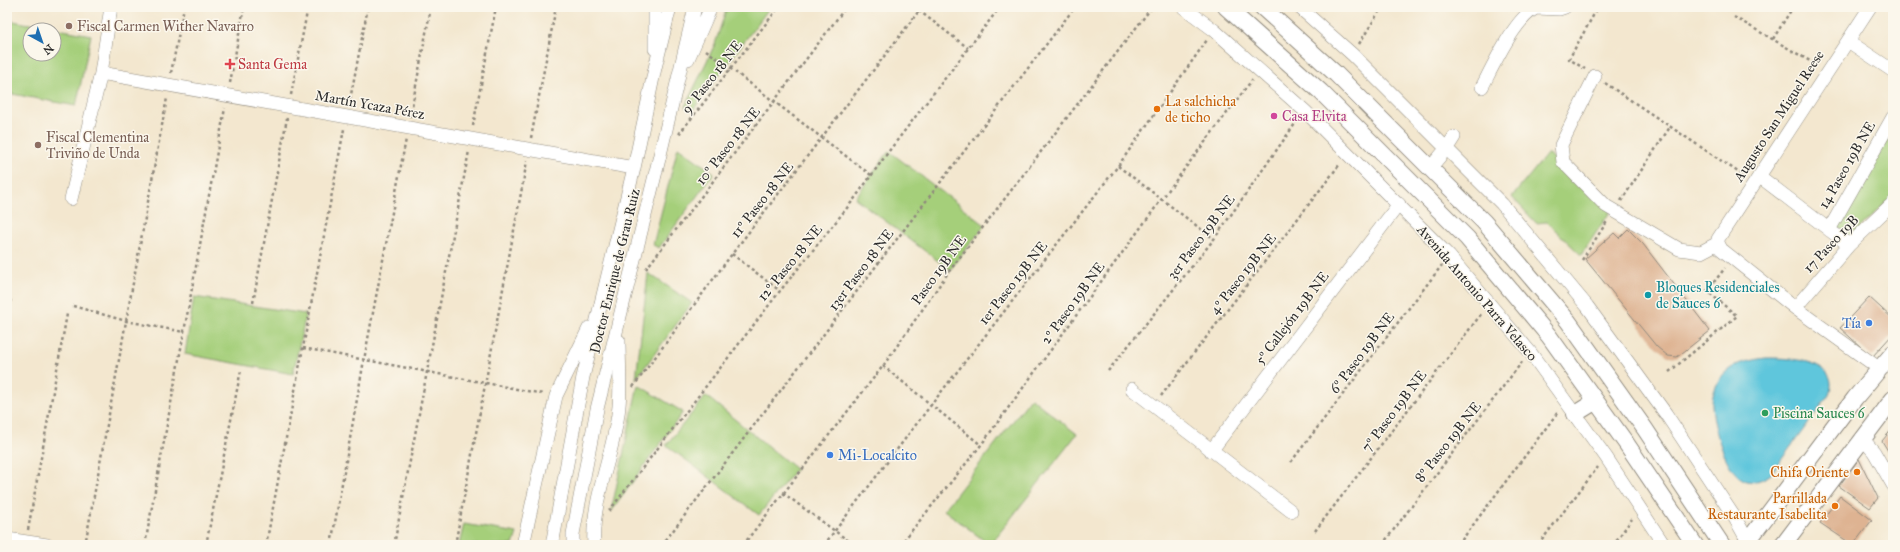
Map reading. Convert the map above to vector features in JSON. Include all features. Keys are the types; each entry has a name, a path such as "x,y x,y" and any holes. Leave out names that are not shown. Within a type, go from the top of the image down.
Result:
{"main road":[{"name":"Avenida Antonio Parra Velasco","path":"1226,7 1321,92 1467,238 1549,336 1626,443 1695,545"},
{"path":"1262,7 1336,74 1484,222 1568,321 1645,429 1722,545"},
{"path":"1748,544 1855,398 1893,353"},
{"path":"1783,545 1862,438 1893,399"},
{"path":"1570,408 1596,401"}],"street":[{"path":"71,199 101,73 111,7"},
{"path":"655,7 655,68"},
{"name":"Doctor Enrique de Grau Ruiz","path":"552,545 583,377 634,168 655,68 670,7"},
{"name":"Doctor Enrique de Grau Ruiz","path":"573,545 573,534 597,409 660,159 675,86 695,7"},
{"path":"675,86 711,7"},
{"name":"Avenida Antonio Parra Velasco","path":"1184,7 1214,30 1305,111 1449,256 1530,352 1606,457 1664,545"},
{"path":"1299,7 1353,55 1502,204 1587,306 1666,414 1735,518 1748,544"},
{"path":"1482,87 1504,45 1525,16 1536,8 1559,9 1565,7"},
{"name":"Augusto San Miguel Reese","path":"1718,243 1718,239 1870,7"},
{"path":"1848,41 1893,71"},
{"name":"Martín Ycaza Pérez","path":"101,73 634,168"},
{"path":"1595,76 1561,145 1564,162 1606,206 1679,249 1701,252 1718,243 1721,249 1796,308 1880,369"},
{"name":"14 Paseo 19B NE","path":"1828,230 1893,117"},
{"path":"1430,167 1447,148 1454,137"},
{"path":"1757,180 1849,245"},
{"name":"5º Callejón 19B NE","path":"1211,451 1399,204"},
{"name":"17 Paseo 19B","path":"1796,308 1849,245 1893,204"},
{"name":"Doctor Enrique de Grau Ruiz","path":"523,545 556,396 600,307"},
{"path":"594,545 594,530 598,507 619,406 619,320"},
{"path":"1132,389 1291,511"},
{"path":"1862,438 1874,452 1893,485"},
{"path":"7,539 46,545"}],"path":[{"path":"85,545 184,7"},
{"path":"145,545 244,7"},
{"path":"253,303 308,7"},
{"path":"266,545 368,7"},
{"path":"331,545 364,360 431,7"},
{"path":"394,545 496,7"},
{"path":"455,545 556,7"},
{"name":"9º Paseo 18 NE","path":"679,135 779,7"},
{"name":"10º Paseo 18 NE","path":"644,270 846,7"},
{"path":"914,7 968,48"},
{"name":"11º Paseo 18 NE","path":"619,406 732,254 822,139 922,7"},
{"name":"12º Paseo 18 NE","path":"609,511 780,291 855,198 1000,7"},
{"name":"13er Paseo 18 NE","path":"662,545 1075,7"},
{"name":"Paseo 19B NE","path":"743,545 883,366 950,270 1152,7"},
{"path":"1353,55 1382,7"},
{"path":"1598,7 1569,59 1670,127 1757,180"},
{"path":"1772,39 1793,7"},
{"path":"1734,17 1828,71"},
{"name":"1er Paseo 19B NE","path":"824,545 930,405 1118,166 1214,30"},
{"path":"695,43 775,101 822,139 872,176"},
{"name":"2º Paseo 19B NE","path":"900,545 981,445 1160,200 1260,70"},
{"name":"3er Paseo 19B NE","path":"1108,371 1214,239 1305,111"},
{"path":"1582,260 1670,127"},
{"name":"4º Paseo 19B NE","path":"1153,406 1348,154"},
{"path":"1118,166 1160,200 1214,239"},
{"path":"732,254 780,291"},
{"name":"6º Paseo 19B NE","path":"1291,462 1449,256"},
{"path":"1669,372 1737,316 1707,291 1733,258"},
{"path":"7,297 11,298 7,317"},
{"name":"7º Paseo 19B NE","path":"1315,531 1489,303"},
{"path":"73,306 126,321 184,332"},
{"path":"26,542 67,314"},
{"path":"303,348 486,384 556,396"},
{"name":"8º Paseo 19B NE","path":"1382,545 1530,352"},
{"path":"883,366 981,445"},
{"path":"206,545 241,370"},
{"path":"1458,545 1570,408"},
{"path":"1538,545 1606,457"},
{"path":"783,493 854,545"},
{"path":"1613,545 1640,509"}],"green space":[{"path":"727,7 770,7 693,110 685,107 715,44"},
{"path":"7,20 22,23 22,62 62,62 62,30 91,35 76,106 7,93"},
{"path":"1893,130 1893,196 1851,236 1837,227"},
{"path":"678,147 714,173 659,248 653,245"},
{"path":"889,151 985,225 950,270 855,198"},
{"path":"1548,153 1612,209 1581,255 1547,222 1536,223 1512,197"},
{"path":"648,273 692,303 636,379"},
{"path":"194,297 306,314 293,374 185,354"},
{"path":"638,385 683,412 611,512"},
{"path":"706,396 796,469 759,515 666,445"},
{"path":"1031,398 1077,434 990,545 944,510"},
{"path":"464,524 517,533 513,545 459,545"}],"water":[{"name":"Piscina Sauces 6","path":"1766,358 1799,360 1811,363 1821,367 1828,374 1831,383 1829,395 1770,475 1759,480 1747,481 1739,477 1732,469 1722,448 1713,414 1713,398 1718,382 1724,374 1734,366 1753,360"}],"building":[{"name":"Bloques Residenciales de Sauces 6","path":"1628,229 1643,244 1710,331 1677,357 1668,356 1657,347 1585,259 1614,233 1619,238"},
{"path":"1893,284 1893,295 1888,289"},
{"name":"Tía","path":"1869,297 1893,319 1893,334 1872,357 1840,328"},
{"path":"1893,428 1893,459 1882,441"},
{"name":"Chifa Oriente","path":"1859,459 1878,498 1870,508 1839,486"},
{"path":"1840,496 1872,520 1853,545 1820,523"}],"place":[{"name":"Fiscal Carmen Wither Navarro","path":"69,26"},
{"name":"Santa Gema","path":"230,64"},
{"name":"La salchicha de ticho","path":"1157,109"},
{"name":"Casa Elvita","path":"1274,116"},
{"name":"Fiscal Clementina Triviño de Unda","path":"38,145"},
{"name":"Bloques Residenciales de Sauces 6","path":"1648,295"},
{"name":"Tía","path":"1869,323"},
{"name":"Piscina Sauces 6","path":"1765,413"},
{"name":"Mi-Localcito","path":"830,455"},
{"name":"Chifa Oriente","path":"1857,472"},
{"name":"Parrillada Restaurante Isabelita","path":"1835,506"}]}
